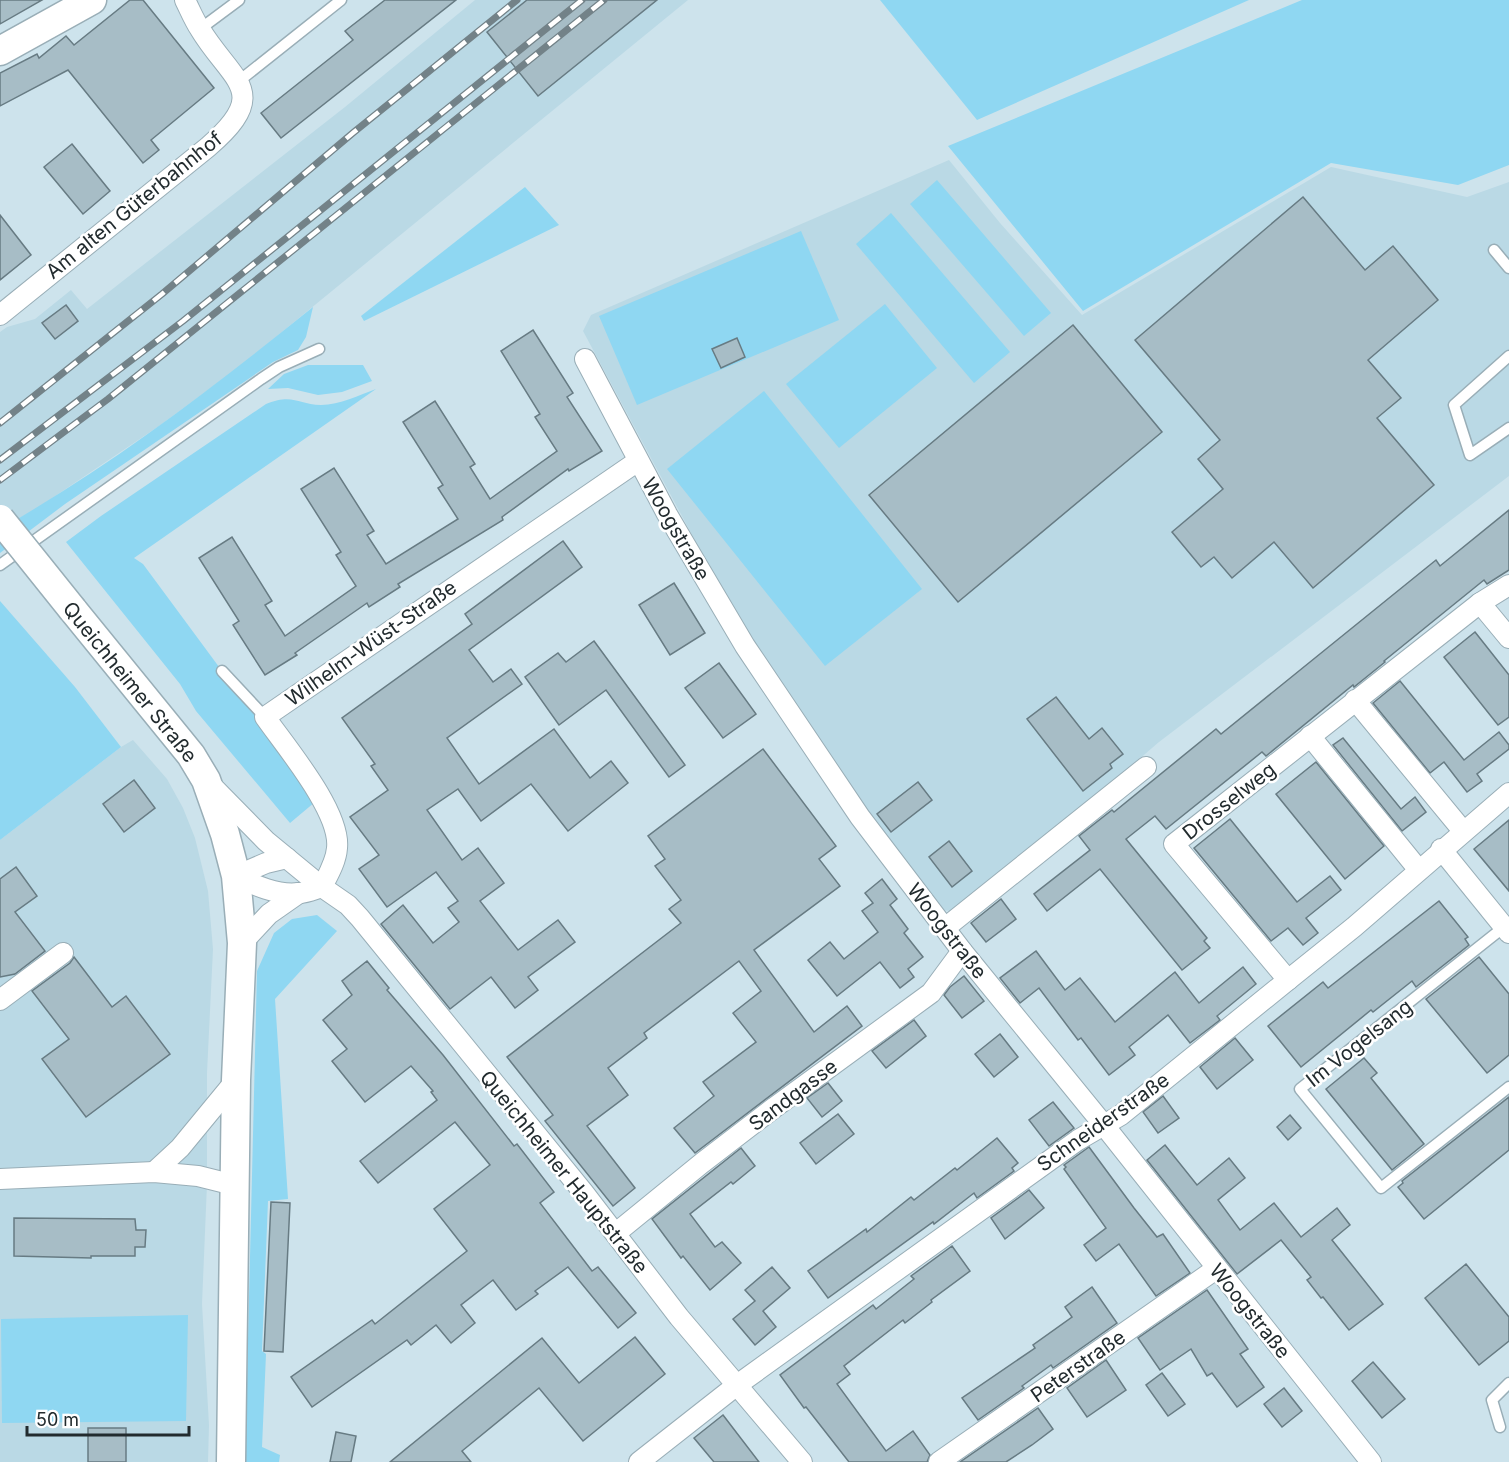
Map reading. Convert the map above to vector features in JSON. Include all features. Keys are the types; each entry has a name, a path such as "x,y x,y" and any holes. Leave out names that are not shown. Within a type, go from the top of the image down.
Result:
{"main road":[{"path":"0,51 92,0"},
{"name":"Queichheimer Straße","path":"0,519 191,755 206,780 223,825 236,876 242,943 236,1080 231,1462"}],"street":[{"path":"185,0 200,29 239,81"},
{"name":"Am alten Güterbahnhof","path":"0,315 219,137 232,122 242,103 239,81"},
{"name":"Woogstraße","path":"585,358 638,461 745,646 860,817 962,951 1103,1124 1371,1462"},
{"name":"Wilhelm-Wüst-Straße","path":"322,887 337,848 336,827 321,797 265,717 638,461"},
{"name":"Drosselweg","path":"1288,981 1174,844 1480,603 1509,585"},
{"path":"1480,603 1509,638"},
{"path":"1355,700 1463,831"},
{"path":"1310,736 1418,869"},
{"path":"945,928 1146,767"},
{"name":"Queichheimer Hauptstraße","path":"206,780 266,841 322,887 348,905 369,929 616,1233 680,1317 802,1462"},
{"name":"Schneiderstraße","path":"639,1462 737,1385 1078,1140 1122,1114 1353,927 1509,792"},
{"name":"Im Vogelsang","path":"1441,849 1507,930"},
{"path":"236,876 266,863 288,858"},
{"path":"236,876 260,887 299,893"},
{"path":"242,943 269,914 299,893 322,887"},
{"name":"Sandgasse","path":"616,1233 775,1107 931,993 962,951"},
{"path":"0,999 63,953"},
{"path":"154,1172 180,1148 236,1080"},
{"path":"0,1179 154,1172 198,1176 234,1185"},
{"name":"Peterstraße","path":"939,1462 1216,1269"}],"lane":[{"path":"200,29 239,0"},
{"path":"239,81 341,0"},
{"path":"1494,250 1509,268"},
{"path":"0,565 261,379 279,367 319,349"},
{"path":"1509,356 1454,405 1470,456 1509,428"},
{"path":"222,671 265,717"},
{"name":"Im Vogelsang","path":"1507,930 1300,1089 1381,1188 1509,1087"},
{"path":"1500,1426 1492,1400 1509,1383"}],"shaded area":[{"path":"475,0 688,0 234,371 159,426 36,509 0,529 0,332 7,327 35,319 71,290 87,309 345,107"},
{"path":"880,0 1249,0 977,120"},
{"path":"1302,0 1509,0 1509,165 1458,185 1331,163 1083,311 948,146"},
{"path":"949,160 1000,223 1082,315 1331,167 1467,197 1509,182 1509,476 1159,742 961,912 941,910 804,728 729,604 583,331 591,315"},
{"path":"937,180 1051,313 1024,336 910,204"},
{"path":"525,187 559,225 364,321 361,316"},
{"path":"891,213 1010,352 974,383 856,244"},
{"path":"801,231 839,320 637,405 599,316"},
{"path":"885,304 937,368 839,448 786,384"},
{"path":"313,307 306,337 298,350 273,362 65,504 0,553 0,529 122,452 238,367"},
{"path":"308,365 363,365 372,381 342,392 318,395 288,388 268,389 284,374"},
{"path":"376,389 134,558 143,564 222,671 321,797 290,823 196,711 180,684 66,542 266,404 290,399 313,405 328,405"},
{"path":"764,391 922,589 825,666 667,469"},
{"path":"0,601 75,687 121,747 0,840"},
{"path":"133,740 167,779 183,808 195,838 208,891 213,949 207,1073 207,1184 202,1304 209,1425 208,1462 0,1462 0,840"},
{"path":"317,915 337,931 275,999 288,1199 268,1201 262,1351 266,1354 262,1447 280,1455 279,1462 245,1462 257,971 274,933 292,919"},
{"path":"188,1315 186,1421 2,1423 1,1319"}],"building":[{"path":"0,0 42,0 0,24"},
{"path":"130,0 143,0 214,88 151,140 159,150 143,163 68,70 0,106 0,73 37,54 39,58 66,36 74,45"},
{"path":"385,0 456,0 281,138 261,113 353,40 345,31"},
{"path":"527,0 657,0 538,96 487,32"},
{"path":"72,144 110,191 83,214 44,167"},
{"path":"1303,197 1365,270 1393,246 1438,300 1368,360 1401,398 1377,418 1434,485 1313,588 1274,542 1232,578 1214,557 1201,567 1172,532 1223,489 1198,459 1220,440 1135,340"},
{"path":"0,215 31,255 0,280"},
{"path":"66,305 78,321 55,339 42,323"},
{"path":"1073,325 1162,432 958,602 869,495"},
{"path":"533,330 573,393 567,397 602,451 569,471 568,469 502,517 503,520 398,584 400,587 369,607 367,603 295,653 297,655 265,675 233,625 239,621 199,558 232,537 272,601 265,605 285,636 356,586 336,555 341,552 301,489 334,468 374,531 367,535 386,564 458,519 438,488 443,485 403,422 435,401 475,464 470,467 490,499 557,451 535,417 540,414 501,351"},
{"path":"737,338 745,357 721,368 712,349"},
{"path":"1509,510 1509,570 1487,584 1484,580 1266,756 1262,752 1166,829 1155,816 1126,839 1207,938 1204,941 1210,948 1182,970 1100,869 1047,911 1034,894 1090,850 1079,836 1112,810 1114,812 1216,729 1221,734 1436,560 1440,566"},
{"path":"563,541 582,567 469,650 493,682 511,669 522,684 447,738 479,784 554,729 590,778 611,761 628,783 568,831 531,784 481,821 458,789 427,810 462,860 478,848 504,883 480,901 518,950 558,920 575,942 528,977 538,990 515,1008 491,977 450,1009 381,924 403,905 433,943 459,922 448,908 458,901 436,872 387,907 359,869 379,855 350,817 388,790 371,766 375,764 342,718 472,624 465,614"},
{"path":"674,583 705,633 670,655 639,605"},
{"path":"1475,632 1509,675 1509,717 1498,725 1444,657"},
{"path":"594,641 685,765 669,777 606,690 559,725 525,677 558,653 566,662"},
{"path":"719,663 756,714 723,738 685,688"},
{"path":"1400,681 1464,760 1499,732 1509,745 1509,749 1477,774 1482,781 1467,792 1444,762 1430,773 1373,703"},
{"path":"1056,697 1089,739 1102,728 1123,754 1110,764 1112,768 1083,791 1027,719"},
{"path":"1343,738 1401,809 1415,797 1426,812 1402,831 1333,745"},
{"path":"763,749 836,846 819,859 840,886 754,950 814,1032 847,1006 862,1026 695,1153 674,1128 714,1096 703,1082 756,1042 733,1013 761,991 739,961 644,1033 647,1038 608,1068 628,1095 587,1126 635,1188 613,1206 545,1121 553,1115 507,1057 681,923 669,909 681,900 655,866 665,859 648,836"},
{"path":"1316,762 1384,846 1345,879 1276,794"},
{"path":"134,780 155,808 124,832 103,804"},
{"path":"918,782 932,800 891,832 877,814"},
{"path":"1230,819 1297,902 1330,876 1341,890 1306,918 1318,933 1303,945 1288,928 1271,941 1194,848"},
{"path":"1509,820 1509,891 1474,849"},
{"path":"949,841 972,871 952,887 929,857"},
{"path":"16,867 37,896 15,912 45,951 15,974 0,977 0,879"},
{"path":"882,879 897,899 890,905 908,929 904,933 923,957 908,969 914,977 900,988 880,962 837,996 808,960 830,942 844,959 878,932 862,911 873,903 865,893"},
{"path":"1001,899 1016,919 986,942 971,923"},
{"path":"1439,901 1468,937 1465,939 1469,945 1416,987 1412,981 1373,1012 1371,1010 1301,1067 1268,1026 1323,982 1328,988"},
{"path":"1036,951 1065,990 1080,978 1115,1022 1175,972 1199,1003 1243,967 1256,984 1217,1016 1220,1020 1190,1043 1168,1015 1129,1047 1135,1055 1109,1075 1081,1038 1078,1040 1039,988 1020,1003 1000,978"},
{"path":"74,957 112,1007 126,996 170,1054 86,1117 42,1059 69,1039 32,991 70,963"},
{"path":"1479,957 1509,994 1509,1055 1487,1073 1426,999"},
{"path":"367,961 389,988 387,990 443,1055 514,1146 517,1144 554,1192 540,1203 592,1271 598,1267 636,1313 618,1328 568,1267 535,1291 538,1294 516,1310 493,1280 461,1305 475,1323 451,1343 436,1325 411,1345 407,1340 312,1407 291,1377 372,1320 375,1324 467,1251 434,1209 490,1165 455,1122 378,1183 360,1161 437,1100 431,1092 433,1091 411,1066 365,1102 332,1061 347,1049 323,1020 352,995 342,981"},
{"path":"964,976 984,1001 962,1018 944,995"},
{"path":"914,1020 926,1036 886,1068 872,1051"},
{"path":"1000,1034 1018,1057 994,1077 975,1054"},
{"path":"1235,1038 1253,1060 1217,1089 1200,1067"},
{"path":"1364,1058 1377,1073 1371,1078 1424,1144 1392,1170 1326,1089"},
{"path":"828,1083 842,1101 822,1117 807,1098"},
{"path":"1163,1096 1179,1118 1158,1133 1143,1112"},
{"path":"1509,1097 1509,1150 1424,1219 1398,1187 1403,1183 1402,1181"},
{"path":"1053,1102 1074,1128 1049,1146 1029,1120"},
{"path":"838,1114 854,1134 816,1164 800,1143"},
{"path":"1290,1115 1301,1128 1288,1140 1277,1127"},
{"path":"997,1138 1018,1163 1012,1168 1014,1171 977,1198 974,1193 934,1224 933,1222 828,1298 808,1271 866,1229 867,1232 911,1197 914,1200 955,1168 957,1170"},
{"path":"1165,1145 1197,1185 1229,1158 1245,1178 1218,1200 1240,1230 1274,1203 1301,1237 1337,1208 1350,1225 1332,1240 1383,1304 1349,1330 1307,1280 1311,1277 1281,1240 1237,1274 1147,1160"},
{"path":"1089,1147 1157,1237 1163,1234 1190,1273 1156,1296 1119,1244 1096,1261 1084,1245 1106,1228 1064,1169 1066,1167 1064,1165"},
{"path":"741,1148 755,1166 690,1214 715,1247 722,1242 741,1263 710,1290 683,1256 681,1258 652,1219"},
{"path":"1029,1190 1044,1208 1005,1239 991,1218"},
{"path":"271,1202 290,1203 283,1352 264,1351"},
{"path":"14,1218 135,1219 136,1230 146,1230 145,1247 135,1247 135,1256 91,1256 91,1258 14,1256"},
{"path":"952,1246 970,1271 905,1323 903,1320 844,1366 850,1374 837,1384 886,1451 913,1431 930,1455 927,1462 849,1462 780,1375 873,1305 876,1309 914,1279 911,1276"},
{"path":"1466,1264 1509,1317 1509,1341 1479,1365 1425,1298"},
{"path":"772,1267 790,1288 763,1311 776,1327 755,1345 733,1319 755,1301 745,1290"},
{"path":"1092,1287 1117,1323 1053,1368 1051,1365 1022,1386 1024,1388 978,1420 962,1398 1035,1348 1033,1345 1072,1317 1065,1307"},
{"path":"1207,1290 1248,1349 1240,1354 1264,1387 1237,1407 1212,1373 1207,1376 1191,1349 1160,1370 1138,1338"},
{"path":"635,1337 665,1374 583,1441 539,1388 462,1451 471,1462 390,1462 542,1338 579,1383"},
{"path":"1106,1360 1126,1390 1087,1417 1067,1388"},
{"path":"1373,1362 1405,1399 1382,1418 1352,1381"},
{"path":"1162,1373 1185,1404 1168,1416 1146,1385"},
{"path":"1284,1388 1302,1411 1282,1427 1264,1404"},
{"path":"1038,1408 1053,1429 1032,1445 1006,1462 960,1462"},
{"path":"723,1415 759,1462 714,1462 694,1438"},
{"path":"88,1428 126,1428 126,1462 88,1462"},
{"path":"336,1432 356,1436 351,1462 330,1462"}],"railway":[{"path":"0,423 162,294 354,132 517,0"},
{"path":"0,460 183,321 582,0"},
{"path":"0,480 108,399 604,0"}]}
